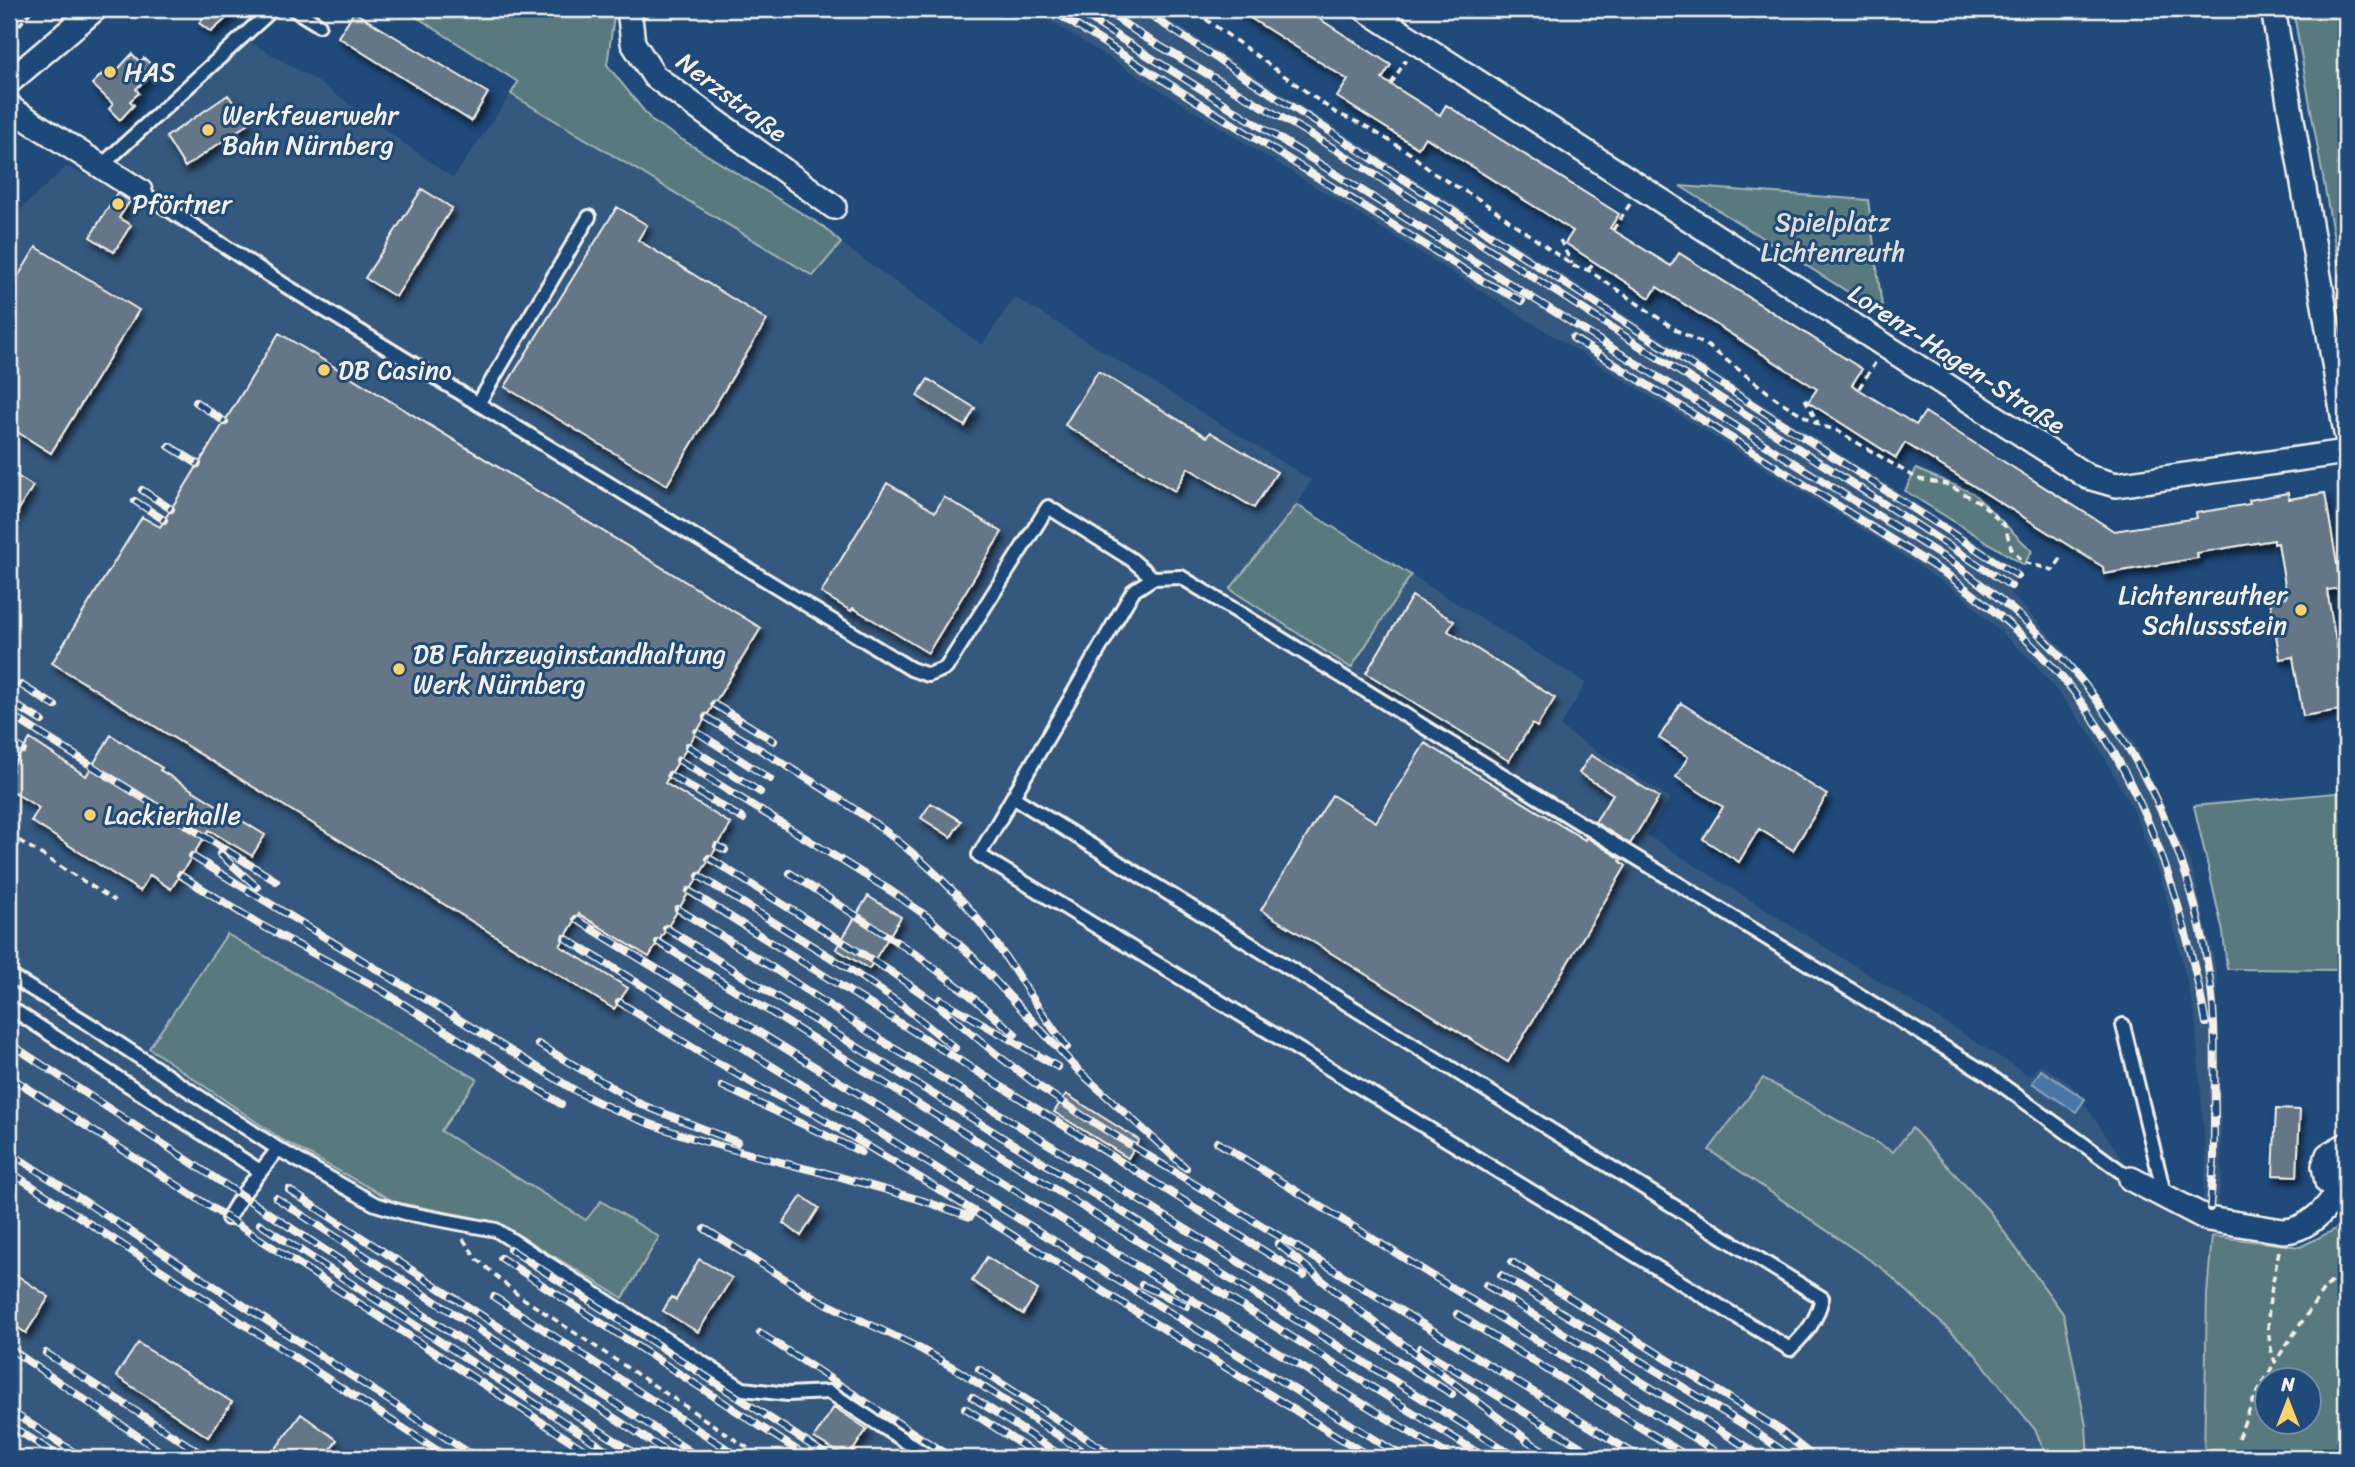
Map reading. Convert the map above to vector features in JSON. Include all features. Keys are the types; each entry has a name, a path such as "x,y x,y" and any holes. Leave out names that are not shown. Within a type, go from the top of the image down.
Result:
{"street":[{"path":"9,82 94,9"},
{"name":"Nerzstraße","path":"629,9 633,43 654,76 834,207"},
{"name":"Lorenz-Hagen-Straße","path":"1365,9 2088,477 2116,485 2346,452"},
{"path":"2273,9 2346,433"},
{"path":"9,105 140,191"},
{"path":"2131,1178 2208,1219 2292,1231 2327,1209 2343,1189 2327,1182 2324,1166 2328,1155 2346,1145"}],"lane":[{"path":"101,166 273,9"},
{"path":"293,9 319,25"},
{"path":"140,191 285,286 911,669 928,675 946,668 1048,507 1132,560 1153,578"},
{"path":"478,404 589,217"},
{"path":"1013,797 1822,1297 1816,1319 1806,1334 1790,1349 979,855 1133,591 1153,578 1181,578 1192,584 1987,1074 2131,1178"},
{"path":"9,975 89,1024 278,1149 375,1204 405,1213 496,1230 743,1390 788,1394 829,1392 931,1458"},
{"path":"9,1007 260,1171"},
{"path":"2123,1025 2165,1197"},
{"path":"228,1218 278,1149"}],"path":[{"path":"9,31 15,30 33,9"},
{"path":"1198,9 1207,20 1336,113 1364,125 1410,154 1433,173 1482,201 1573,266 1588,270 1678,331 1708,346 1778,400 1819,425 1836,430 1918,480 1947,484 1981,503 2005,526 2011,548 2023,562 2053,570 2062,557"},
{"path":"1391,84 1407,58"},
{"path":"1364,125 1370,117"},
{"path":"1614,230 1631,202"},
{"path":"1560,240 1573,266"},
{"path":"1588,270 1594,262"},
{"path":"1858,388 1876,361"},
{"path":"1805,399 1819,425"},
{"path":"1836,430 1840,423"},
{"path":"9,834 115,901"},
{"path":"449,1220 477,1259 519,1295 763,1458"},
{"path":"2275,1362 2269,1344 2267,1320 2283,1231"},
{"path":"2238,1438 2253,1401 2275,1362 2324,1289 2346,1268"},
{"path":"2337,1458 2346,1452"}],"shaded area":[{"path":"1031,9 1091,9 1124,29 1096,9 1152,9 2021,571 2008,590 2061,647 2132,739 2191,863 2217,973 2222,1174 2207,1294 2204,1458 9,1458 9,220 66,167 100,181 250,42 314,79 453,178 511,94 813,276 841,243 982,345 1015,297 1311,480 1297,505 1230,589 1351,668 1411,575 1586,683 1560,727 1670,798 1647,835 2030,1076 2040,1064 2072,1086 2123,1160 2202,1207 2206,1163 2195,1014 2164,888 2134,811 2093,737 2036,665 1960,594 1892,548","holes":["227,934 477,1079 441,1130 587,1221 623,1297 497,1222 395,1202"]},
{"path":"2041,1070 2085,1099 2076,1112 2032,1083"}],"green space":[{"path":"404,9 615,9 607,65 652,121 824,227 841,243 813,276 511,94 518,82"},
{"path":"2293,9 2346,9 2346,307"},
{"name":"Spielplatz Lichtenreuth","path":"1680,186 1868,200 1883,314"},
{"path":"1916,469 1973,493 2032,551 2024,565 1905,491"},
{"path":"1297,505 1411,575 1351,668 1230,589"},
{"path":"2346,792 2346,970 2227,969 2223,932 2194,806"},
{"path":"227,934 477,1079 441,1131 586,1220 601,1201 659,1237 623,1298 497,1222 395,1202 284,1141 149,1048"},
{"path":"1763,1078 1893,1152 1912,1128 1989,1211 2064,1315 2086,1426 2088,1458 2047,1458 2036,1431 1974,1353 1883,1269 1709,1150"},
{"path":"2346,1224 2346,1458 2204,1458 2207,1294 2212,1236 2300,1247"}],"building":[{"path":"210,9 237,9 211,32 199,23"},
{"path":"1236,9 1304,9 1391,65 1382,79 1440,115 1446,105 1619,214 1610,228 1671,266 1679,253 1862,369 1852,385 1916,425 1925,412 2114,531 2197,518 2196,513 2250,504 2249,500 2288,493 2289,499 2325,493 2341,588 2327,590 2337,648 2346,646 2346,709 2303,716 2293,657 2280,659 2270,600 2287,597 2278,543 2274,544 2274,540 2197,553 2198,558 2104,574 2103,567 1905,443 1896,458 1808,402 1817,389 1657,287 1650,298 1565,243 1573,231 1425,137 1418,148 1337,97 1348,80"},
{"path":"354,12 488,93 471,121 338,37"},
{"path":"132,54 140,62 144,58 156,69 136,89 139,93 130,101 134,105 120,120 109,109 113,104 92,84 102,74 108,80"},
{"name":"Werkfeuerwehr Bahn Nürnberg","path":"228,95 249,123 185,167 166,137"},
{"path":"422,189 452,208 396,297 365,278"},
{"path":"117,193 130,201 119,218 131,225 114,252 90,237"},
{"path":"617,207 647,225 638,240 767,320 667,485 505,387"},
{"path":"36,247 139,310 51,453 9,427 9,291"},
{"name":"DB Fahrzeuginstandhaltung Werk Nürnberg","path":"279,333 761,628 665,783 731,824 649,957 579,914 560,946 628,988 614,1009 52,663 142,517 160,527"},
{"path":"1098,371 1207,437 1210,432 1277,472 1254,508 1188,468 1175,491 1065,425"},
{"path":"928,379 975,408 965,426 917,396"},
{"path":"9,471 33,486 9,526"},
{"path":"887,483 935,512 944,497 1002,532 928,653 853,608 851,611 821,593"},
{"path":"1412,596 1454,621 1448,631 1555,698 1537,727 1532,724 1509,761 1366,673"},
{"path":"1681,703 1827,795 1793,850 1759,829 1739,862 1703,839 1723,807 1676,777 1688,757 1659,738"},
{"name":"Lackierhalle","path":"111,735 162,768 160,770 265,835 252,856 209,830 171,889 150,875 140,891 31,821 39,808 9,789 9,772 30,739 86,776"},
{"path":"1425,743 1585,840 1586,837 1621,859 1626,866 1508,1062 1261,910 1332,795 1376,822"},
{"path":"1591,755 1659,797 1630,844 1595,822 1613,794 1579,773"},
{"path":"931,803 961,821 951,837 921,818"},
{"path":"868,896 901,917 869,969 836,949"},
{"path":"1066,1094 1139,1140 1128,1158 1054,1112"},
{"path":"2276,1109 2300,1110 2297,1176 2273,1175"},
{"path":"802,1196 819,1208 801,1236 783,1223"},
{"path":"987,1257 1038,1290 1023,1314 972,1281"},
{"path":"699,1259 732,1278 698,1332 663,1311 671,1297 676,1300"},
{"path":"9,1270 49,1297 26,1333 9,1322"},
{"path":"138,1343 232,1402 208,1437 116,1376"},
{"path":"834,1407 867,1429 848,1458 814,1438"},
{"path":"301,1414 337,1440 325,1458 269,1458"}],"railway":[{"path":"1050,9 1479,279 1522,301"},
{"path":"1074,9 1956,565 2011,608 2041,636 2103,708 2152,791 2172,836 2200,927 2212,992 2215,1117"},
{"path":"1103,9 1141,35 1335,149 2011,586"},
{"path":"1144,9 2018,576"},
{"path":"1573,338 1949,576 1999,615 2046,659 2099,728 2142,807 2174,892 2206,1023"},
{"path":"196,402 225,422"},
{"path":"169,446 198,464"},
{"path":"142,490 171,509"},
{"path":"135,501 164,520"},
{"path":"21,685 55,706"},
{"path":"10,702 42,721"},
{"path":"714,704 774,741"},
{"path":"9,714 276,881"},
{"path":"706,717 843,801 907,848 937,875 979,921 1067,1047"},
{"path":"697,732 770,779"},
{"path":"9,740 23,750"},
{"path":"688,746 760,792"},
{"path":"679,760 891,891 928,917 971,955 1080,1072 1186,1168"},
{"path":"670,775 743,819"},
{"path":"717,846 725,850"},
{"path":"220,854 257,887"},
{"path":"192,856 576,1091 606,1106 637,1119 733,1150 831,1175"},
{"path":"709,858 891,972 937,1004 1037,1085 1085,1117 1641,1458"},
{"path":"790,873 917,955 1015,1034"},
{"path":"180,875 259,924 381,990 561,1104"},
{"path":"699,876 843,965 902,1005 955,1048"},
{"path":"689,891 1304,1276"},
{"path":"678,909 887,1044 1452,1394"},
{"path":"576,919 1453,1458"},
{"path":"666,928 1518,1458"},
{"path":"565,938 1405,1458"},
{"path":"658,942 1486,1458"},
{"path":"940,999 1058,1067"},
{"path":"619,1002 706,1056 759,1087 816,1115 930,1184 1372,1458"},
{"path":"9,1043 642,1458"},
{"path":"538,1044 640,1104 737,1142"},
{"path":"9,1076 597,1458"},
{"path":"722,1086 861,1152"},
{"path":"2210,1208 2214,1106"},
{"path":"1217,1142 1726,1458"},
{"path":"9,1152 477,1458"},
{"path":"9,1171 449,1458"},
{"path":"823,1172 970,1217"},
{"path":"289,1190 700,1458"},
{"path":"276,1198 676,1458"},
{"path":"260,1224 619,1458"},
{"path":"705,1229 817,1299 917,1347 956,1369 1093,1458"},
{"path":"1278,1244 1356,1308 1534,1445"},
{"path":"510,1249 831,1458"},
{"path":"501,1258 809,1458"},
{"path":"1512,1262 1777,1428 1815,1458"},
{"path":"1501,1275 1751,1429 1793,1458"},
{"path":"1142,1285 1187,1306"},
{"path":"1486,1285 1764,1458"},
{"path":"494,1297 741,1458"},
{"path":"1457,1314 1690,1458"},
{"path":"760,1333 952,1458"},
{"path":"9,1348 170,1458"},
{"path":"1420,1348 1599,1458"},
{"path":"46,1353 208,1458"},
{"path":"979,1369 1117,1458"},
{"path":"972,1397 1065,1458"},
{"path":"965,1408 1042,1458"},
{"path":"9,1410 83,1458"},
{"path":"9,1425 62,1458"},
{"path":"1526,1440 1556,1458"}],"place":[{"name":"HAS","path":"110,72"},
{"name":"Werkfeuerwehr Bahn Nürnberg","path":"208,130"},
{"name":"Pförtner","path":"118,204"},
{"name":"DB Casino","path":"324,370"},
{"name":"Lichtenreuther Schlussstein","path":"2301,610"},
{"name":"DB Fahrzeuginstandhaltung Werk Nürnberg","path":"399,669"},
{"name":"Lackierhalle","path":"90,815"}]}
